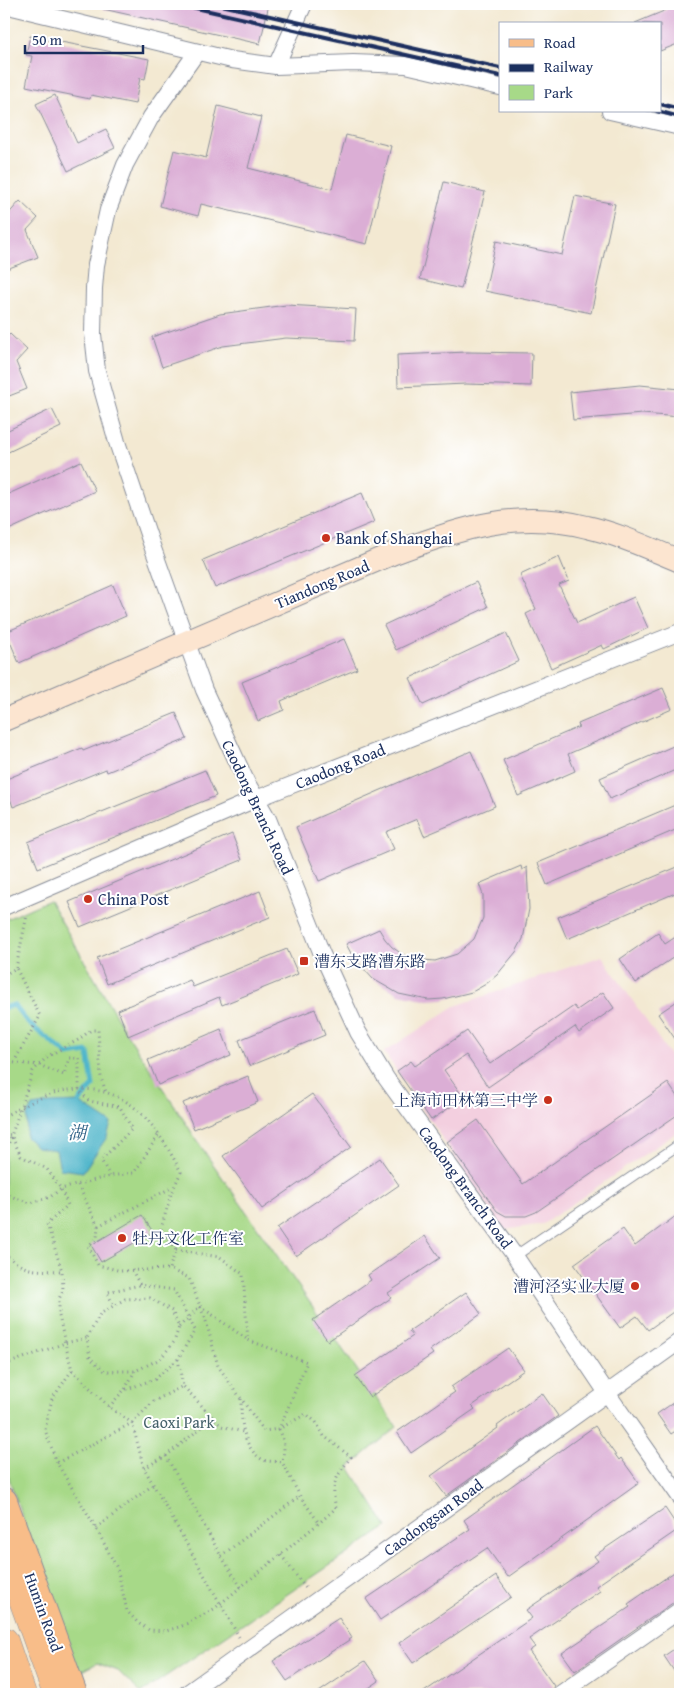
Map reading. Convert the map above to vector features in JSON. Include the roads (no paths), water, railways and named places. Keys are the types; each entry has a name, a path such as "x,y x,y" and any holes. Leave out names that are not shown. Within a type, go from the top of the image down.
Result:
{"highway":[{"path":"4,1548 56,1694"},
{"path":"4,1641 22,1694"}],"main road":[{"name":"Humin Road","path":"4,1501 74,1694"},
{"path":"4,1572 48,1694"}],"street":[{"path":"276,66 304,4"},
{"path":"4,5 232,60 276,66 353,63 406,66 499,87"},
{"name":"Caodong Branch Road","path":"197,52 150,116 137,140 116,186 108,210 96,265 92,311 94,353 101,390 150,543 204,690 244,777 268,819 322,954 370,1053 386,1078 515,1256 680,1497"},
{"path":"614,112 680,127"},
{"name":"Tiandong Road","path":"4,720 394,553 475,525 516,520 552,520 586,526 612,534 680,561"},
{"name":"Caodong Road","path":"4,908 256,799 680,632"},
{"name":"Caodongsan Road","path":"186,1694 680,1341"},
{"path":"560,1694 680,1610"}],"lane":[{"path":"515,1256 680,1144"}],"water":[{"name":"湖","path":"79,1102 111,1123 107,1137 83,1172 60,1169 56,1150 37,1147 26,1137 27,1116 32,1106"}],"waterway":[{"path":"4,1008 14,1005 28,1023 68,1055 88,1052 93,1086 79,1102"}],"railway":[{"path":"178,4 499,76"},
{"path":"217,4 499,68"},
{"path":"662,104 680,109"},
{"path":"661,112 680,117"}],"place":[{"name":"Bank of Shanghai","path":"326,538"},
{"name":"China Post","path":"88,899"},
{"name":"漕东支路漕东路","path":"304,961"},
{"name":"上海市田林第三中学","path":"548,1100"},
{"name":"牡丹文化工作室","path":"122,1238"},
{"name":"漕河泾实业大厦","path":"635,1286"}],"park label":[{"name":"Caoxi Park","path":"179,1422"}]}
